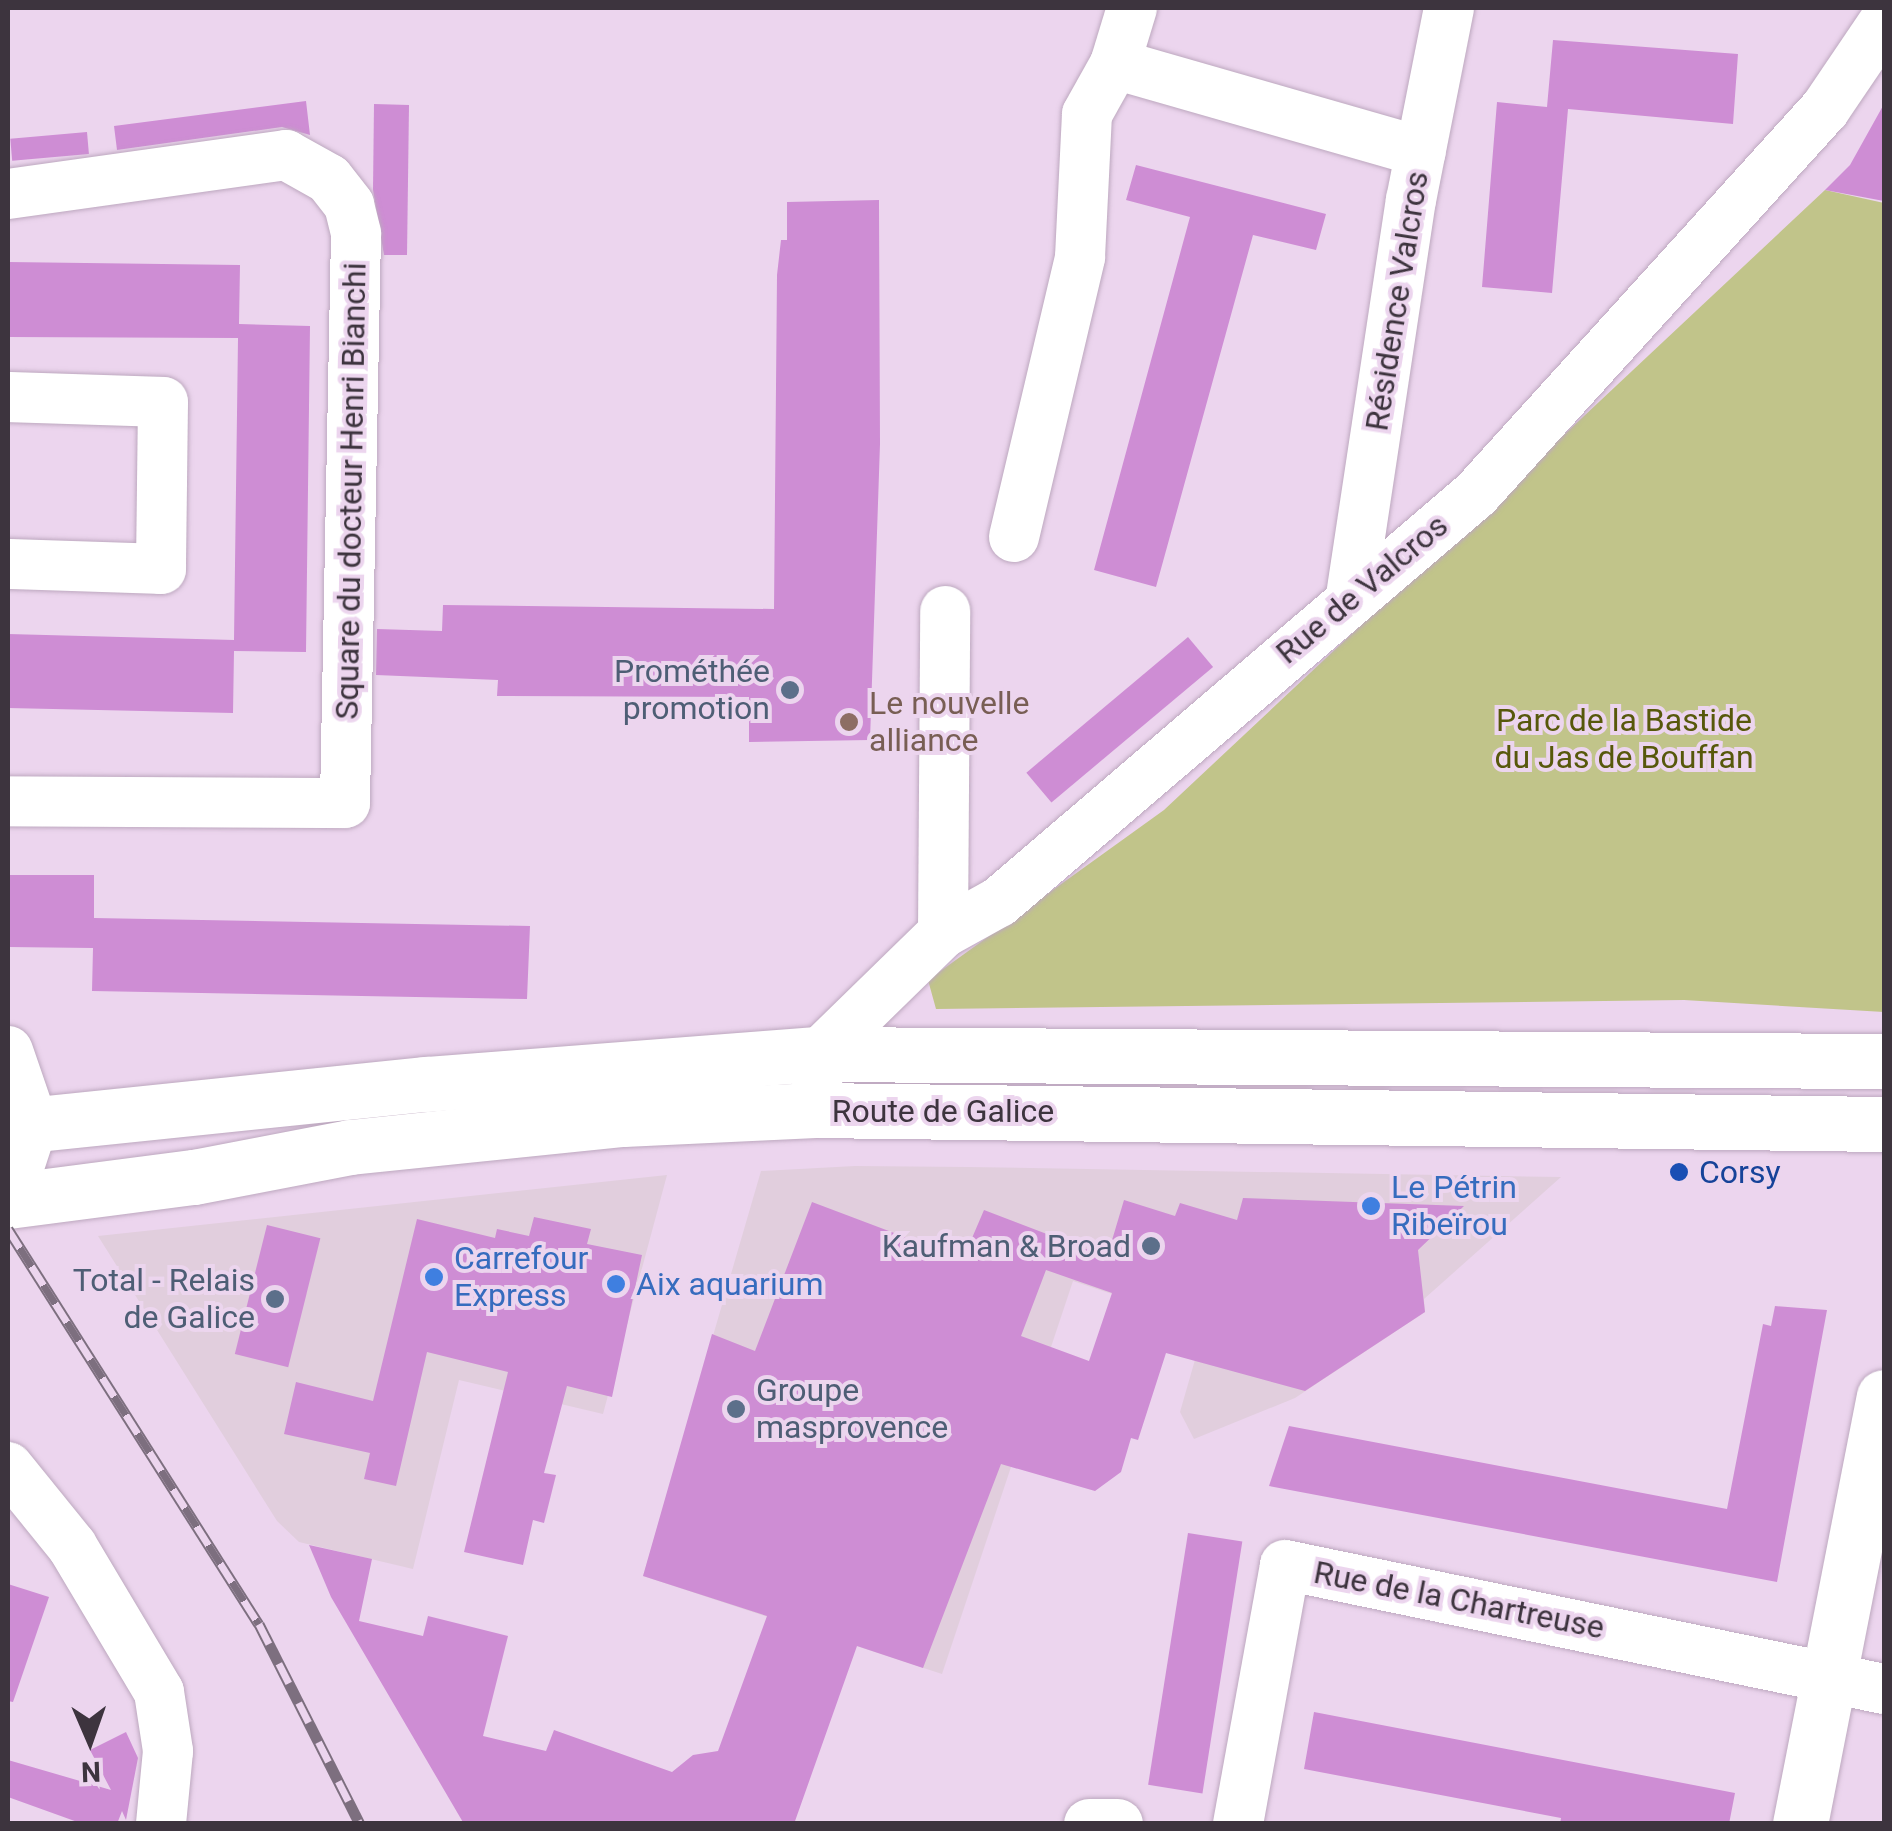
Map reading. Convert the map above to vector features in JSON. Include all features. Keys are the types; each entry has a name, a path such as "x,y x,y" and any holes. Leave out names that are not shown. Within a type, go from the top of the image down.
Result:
{"main road":[{"name":"Route de Galice","path":"20,1126 818,1054 1884,1061"},
{"name":"Route de Galice","path":"8,1201 194,1177 350,1146 623,1119 815,1110 1884,1124"},
{"path":"1800,1824 1884,1398"}],"street":[{"path":"1014,537 1080,257 1086,114 1115,64 1132,8"},
{"name":"Résidence Valcros","path":"1351,596 1421,152 1449,8"},
{"name":"Rue de Valcros","path":"818,1054 943,933 999,902 1351,596 1476,494 1824,110 1874,26"},
{"path":"1115,64 1421,152"},
{"name":"Square du docteur Henri Bianchi","path":"8,194 286,155 328,179 350,205 356,234 344,804 8,801"},
{"path":"8,398 163,402 161,568 8,564"},
{"path":"943,933 945,611"},
{"path":"8,1052 20,1126 17,1173 8,1176"},
{"path":"815,1110 818,1054"},
{"path":"8,1466 72,1546 160,1692 168,1750 161,1824"},
{"name":"Rue de la Chartreuse","path":"1238,1824 1286,1565 1832,1676"},
{"path":"1832,1676 1884,1689"},
{"path":"1089,1824 1118,1824"}],"shaded area":[{"path":"855,1166 1561,1177 1424,1299 1425,1312 1295,1398 1194,1439 1180,1412 1205,1325 1073,1281 942,1674 643,1576 761,1171"},
{"path":"667,1175 603,1414 459,1380 413,1569 299,1542 277,1521 98,1236"}],"green space":[{"name":"Parc de la Bastide du Jas de Bouffan","path":"1825,190 1884,203 1884,1012 1684,1000 936,1009 928,980 1164,810"}],"building":[{"path":"1553,40 1738,54 1733,124 1568,109 1552,293 1482,287 1497,102 1547,107"},
{"path":"306,101 310,135 282,127 117,150 114,126"},
{"path":"374,104 409,105 407,255 384,255 373,190"},
{"path":"1884,104 1884,201 1825,190 1850,165"},
{"path":"87,132 89,154 12,161 10,139"},
{"path":"1136,165 1326,214 1316,250 1253,235 1156,587 1094,570 1190,217 1126,200"},
{"path":"879,200 880,444 870,740 749,742 749,697 497,696 498,680 376,675 377,629 442,631 443,605 774,609 777,275 781,240 787,240 787,202"},
{"path":"8,262 240,265 239,324 310,326 306,652 234,651 233,713 8,708 8,634 234,640 238,338 8,337"},
{"path":"1188,637 1213,667 1051,803 1026,773"},
{"path":"8,875 94,875 94,918 530,926 527,999 92,991 93,948 8,947"},
{"path":"1243,1198 1464,1206 1418,1250 1425,1312 1305,1391 1166,1353 1138,1440 1131,1438 1121,1472 1095,1491 1001,1464 923,1668 857,1646 794,1824 464,1824 331,1597 309,1545 372,1559 359,1621 423,1636 428,1616 508,1636 483,1736 546,1751 554,1730 672,1772 693,1755 718,1751 767,1616 643,1576 712,1334 755,1351 812,1202 963,1259 984,1210 1107,1257 1124,1200 1175,1216 1180,1203 1237,1220","holes":["1046,1270 1112,1293 1089,1361 1021,1336"]},
{"path":"534,1217 591,1229 587,1244 642,1255 612,1397 567,1386 544,1473 556,1475 544,1523 533,1520 523,1565 464,1552 508,1372 427,1352 396,1486 364,1479 370,1453 284,1434 296,1382 373,1401 417,1219 495,1238 497,1229 529,1236"},
{"path":"267,1225 320,1238 288,1367 235,1354"},
{"path":"1775,1306 1827,1310 1777,1582 1269,1486 1289,1426 1727,1509 1763,1324 1771,1326"},
{"path":"1188,1533 1242,1542 1202,1793 1148,1785"},
{"path":"8,1584 49,1597 13,1702 8,1701"},
{"path":"1314,1712 1735,1793 1729,1824 1560,1824 1561,1818 1304,1769"},
{"path":"126,1732 138,1758 126,1820 122,1811 117,1824 83,1824 8,1797 8,1760 111,1790 90,1750"}],"railway":[{"path":"8,1229 259,1624 360,1824"}],"place":[{"name":"Prométhée promotion","path":"790,690"},
{"name":"Le nouvelle alliance","path":"849,722"},
{"name":"Corsy","path":"1679,1172"},
{"name":"Le Pétrin Ribeïrou","path":"1371,1206"},
{"name":"Kaufman & Broad","path":"1151,1246"},
{"name":"Carrefour Express","path":"434,1277"},
{"name":"Aix aquarium","path":"616,1284"},
{"name":"Total - Relais de Galice","path":"275,1299"},
{"name":"Groupe masprovence","path":"736,1409"}]}
